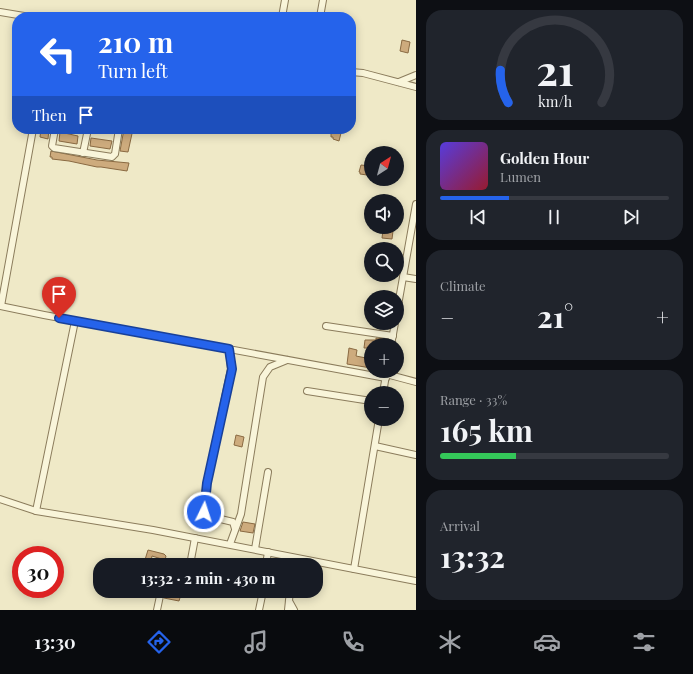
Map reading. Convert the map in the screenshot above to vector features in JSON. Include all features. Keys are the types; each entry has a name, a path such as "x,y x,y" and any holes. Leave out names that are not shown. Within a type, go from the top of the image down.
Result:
{"street":[{"path":"283,12 285,0"},
{"path":"321,12 323,0"},
{"path":"0,12 12,14"},
{"path":"356,72 416,87"},
{"path":"399,82 416,75"},
{"path":"32,134 1,306 287,360 364,371"},
{"path":"54,134 52,147 112,157 114,156 119,134"},
{"path":"83,153 87,134"},
{"path":"404,272 414,226 416,204"},
{"path":"404,277 416,279"},
{"path":"36,511 75,321"},
{"path":"326,326 393,336 394,330"},
{"path":"229,349 232,369 207,483 204,512 208,516 233,522 235,529"},
{"path":"230,544 241,514 263,377 270,367 287,360"},
{"path":"401,378 416,382"},
{"path":"307,391 364,400"},
{"path":"354,569 378,426"},
{"path":"375,446 416,455"},
{"path":"255,549 268,472"},
{"path":"0,499 36,511 230,544 416,581"},
{"path":"191,558 195,538"},
{"path":"267,558 268,552"},
{"path":"157,610 160,598"},
{"path":"260,610 262,598"},
{"path":"288,610 289,600"},
{"path":"289,600 294,610"}],"building":[{"path":"402,40 410,42 408,53 400,51"},
{"path":"40,134 48,134 48,139 40,137"},
{"path":"60,134 78,136 77,144 59,141"},
{"path":"123,134 132,134 128,152 120,151"},
{"path":"331,134 341,134 339,141 331,137"},
{"path":"91,138 112,141 110,149 90,146"},
{"path":"51,151 97,160 129,163 127,171 97,167 52,159 52,157 50,157"},
{"path":"361,165 364,165 364,175 360,174 359,172"},
{"path":"382,234 393,234 392,239 382,238"},
{"path":"349,348 357,350 356,356 364,358 364,367 347,364"},
{"path":"236,435 244,437 242,447 234,445"},
{"path":"243,522 255,524 253,533 240,531"},
{"path":"148,550 164,554 166,556 166,558 152,556 152,558 146,558"},
{"path":"164,598 180,598 179,601"}],"route":[{"path":"59,318 229,349 232,369 207,483 204,512"}]}
